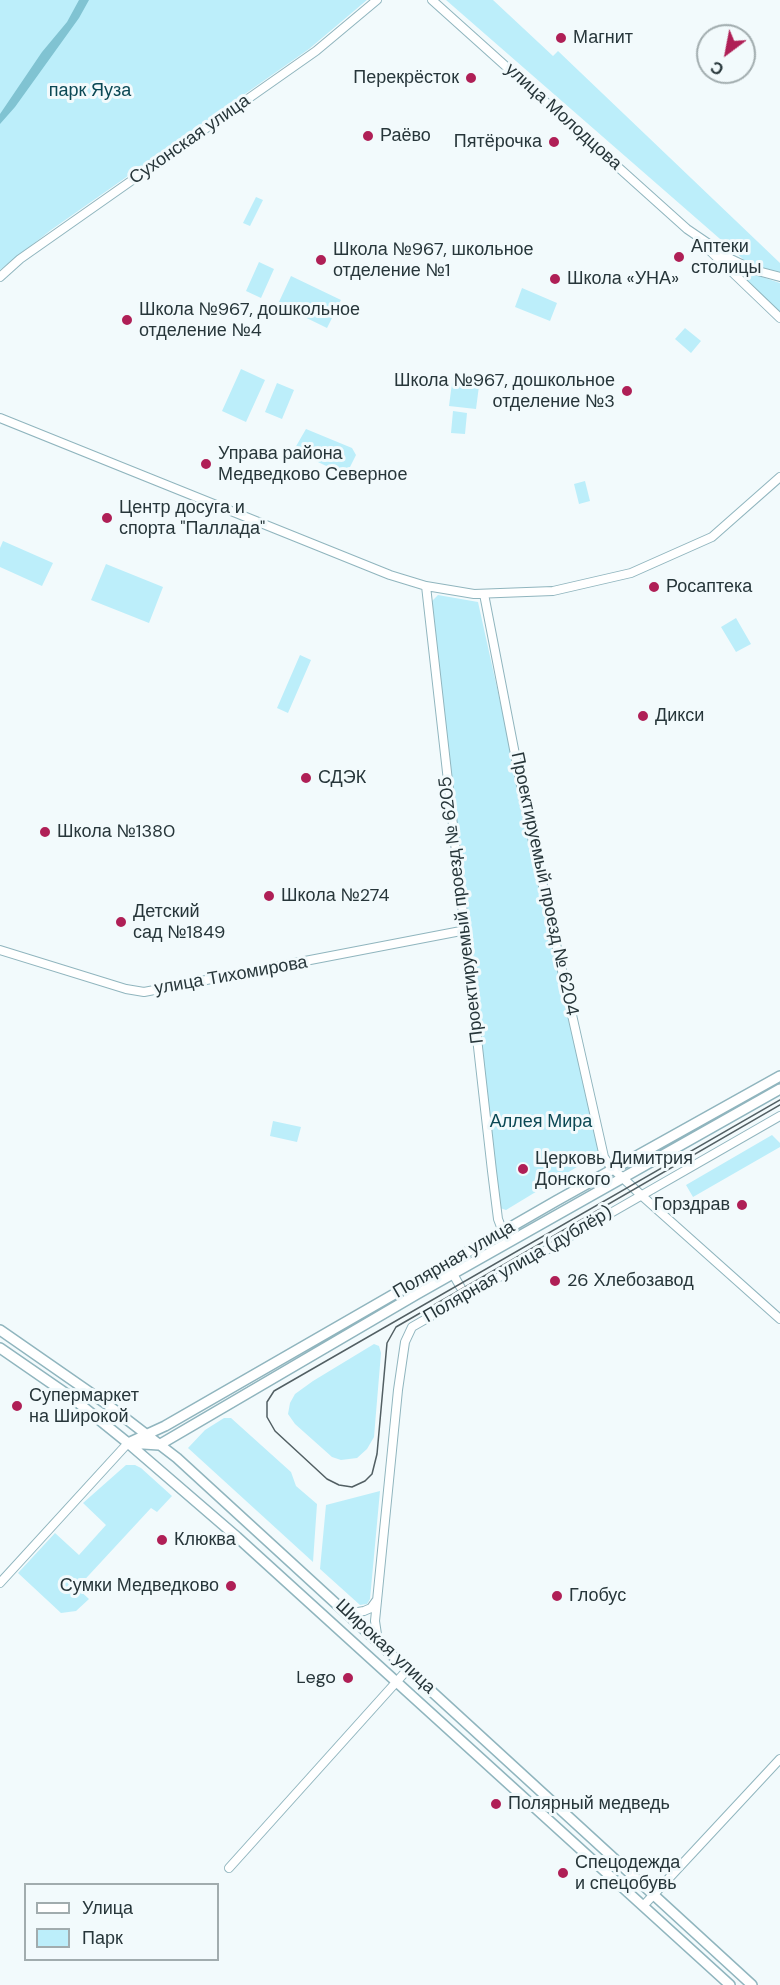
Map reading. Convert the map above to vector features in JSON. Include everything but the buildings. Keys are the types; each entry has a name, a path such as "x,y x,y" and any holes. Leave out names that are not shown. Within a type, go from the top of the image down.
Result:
{"main road":[{"name":"Полярная улица","path":"128,1443 145,1433 165,1426 780,1076"},
{"name":"Полярная улица","path":"159,1445 453,1274 780,1089"},
{"name":"Широкая улица","path":"0,1330 159,1445 334,1600 655,1893 752,1985"},
{"name":"Широкая улица","path":"0,1348 70,1397 128,1443 397,1681 730,1985"},
{"path":"128,1443 159,1445"},
{"path":"682,1940 681,1925 690,1926"}],"street":[{"name":"Сухонская улица","path":"0,277 20,259 316,51 377,0"},
{"name":"улица Молодцова","path":"432,0 693,234 780,318"},
{"name":"улица Молодцова","path":"693,234 754,270 780,278"},
{"path":"743,283 745,272 754,270"},
{"path":"0,418 313,546 426,586 484,594 553,591 631,573 712,537 780,477"},
{"name":"Проектируемый проезд № 6205","path":"426,586 492,1172 498,1219 503,1232"},
{"name":"Проектируемый проезд № 6204","path":"484,594 525,806 604,1156 641,1195 780,1319"},
{"name":"улица Тихомирова","path":"0,950 126,989 144,992 466,930"},
{"name":"Полярная улица (дублёр)","path":"377,1599 398,1390 405,1342 412,1327 780,1116"},
{"path":"453,1274 465,1295"},
{"name":"Полярная улица","path":"0,1583 128,1443"},
{"path":"334,1600 352,1613 371,1608 377,1599"},
{"path":"377,1599 375,1621 378,1641"},
{"path":"229,1868 408,1669"},
{"path":"644,1905 780,1759"}],"green space":[{"name":"парк Яуза","path":"0,0 367,0 309,49 51,230 0,270"},
{"path":"446,0 493,0 553,56 558,51 780,263 780,272 750,265"},
{"path":"256,197 263,200 250,226 243,223"},
{"path":"259,262 274,269 261,298 246,291"},
{"path":"750,273 780,283 780,314 746,281 744,277"},
{"path":"291,276 341,300 327,328 278,304"},
{"path":"522,288 557,303 550,321 515,307"},
{"path":"685,328 701,341 691,353 675,339"},
{"path":"241,369 265,380 246,422 222,411"},
{"path":"277,383 294,390 282,419 265,412"},
{"path":"452,383 479,386 476,409 449,406"},
{"path":"453,411 467,413 465,434 451,433"},
{"path":"306,429 352,448 356,455 348,471 341,473 297,452 295,448"},
{"path":"585,481 590,501 579,504 574,484"},
{"path":"3,541 53,563 42,586 0,567 0,548"},
{"path":"106,564 163,587 149,623 91,600"},
{"name":"Аллея Мира","path":"438,595 478,602 600,1153 506,1210 500,1208 499,1202 432,601"},
{"path":"736,618 751,644 736,652 721,627"},
{"path":"300,655 311,660 288,713 277,708"},
{"path":"273,1121 301,1127 297,1142 270,1136"},
{"path":"772,1135 780,1143 780,1147 693,1197 686,1185"},
{"path":"374,1344 379,1346 381,1353 374,1437 367,1449 357,1458 341,1460 332,1457 295,1424 288,1414 290,1403 295,1394 313,1381"},
{"path":"224,1418 231,1418 291,1472 296,1486 317,1504 313,1562 188,1448 205,1430"},
{"path":"126,1465 141,1468 172,1496 157,1512 151,1508 77,1588 89,1599 76,1611 61,1613 18,1573 55,1533 79,1555 106,1525 83,1503"},
{"path":"380,1491 370,1599 367,1604 360,1605 320,1569 326,1505"}],"shaded area":[{"path":"79,0 89,0 79,18 15,107 0,124 0,114 42,52 67,22"}],"tram line":[{"path":"780,1100 274,1391 267,1402 267,1417 275,1431 327,1479 339,1485 352,1487 365,1481 372,1474 377,1454 387,1343 396,1327 780,1105"}],"place":[{"name":"Магнит","path":"561,38"},
{"name":"Перекрёсток","path":"471,78"},
{"name":"Раёво","path":"368,136"},
{"name":"Пятёрочка","path":"554,142"},
{"name":"Аптеки столицы","path":"679,257"},
{"name":"Школа №967, школьное отделение №1","path":"321,260"},
{"name":"Школа «УНА»","path":"555,279"},
{"name":"Школа №967, дошкольное отделение №4","path":"127,320"},
{"name":"Школа №967, дошкольное отделение №3","path":"627,391"},
{"name":"Управа района Медведково Северное","path":"206,464"},
{"name":"Центр досуга и спорта \"Паллада\"","path":"107,518"},
{"name":"Росаптека","path":"654,587"},
{"name":"Дикси","path":"643,716"},
{"name":"СДЭК","path":"306,778"},
{"name":"Школа №1380","path":"45,832"},
{"name":"Школа №274","path":"269,896"},
{"name":"Детский сад №1849","path":"121,922"},
{"name":"Церковь Димитрия Донского","path":"523,1169"},
{"name":"Горздрав","path":"742,1205"},
{"name":"26 Хлебозавод","path":"555,1281"},
{"name":"Супермаркет на Широкой","path":"17,1406"},
{"name":"Клюква","path":"162,1540"},
{"name":"Сумки Медведково","path":"231,1586"},
{"name":"Глобус","path":"557,1596"},
{"name":"Lego","path":"348,1678"},
{"name":"Полярный медведь","path":"496,1804"},
{"name":"Спецодежда и спецобувь","path":"563,1873"}]}
